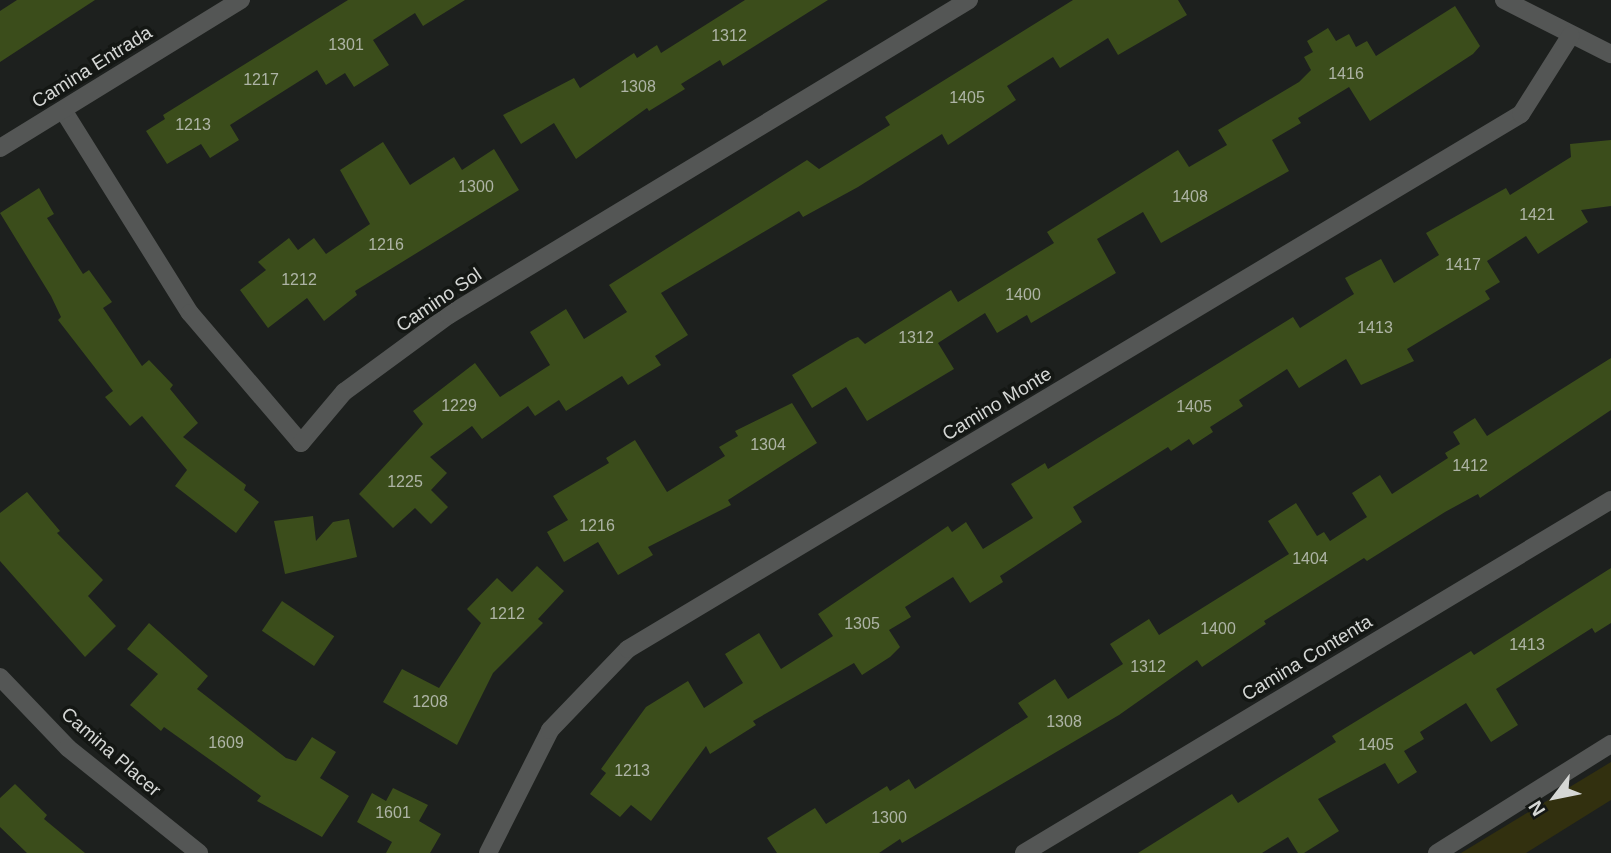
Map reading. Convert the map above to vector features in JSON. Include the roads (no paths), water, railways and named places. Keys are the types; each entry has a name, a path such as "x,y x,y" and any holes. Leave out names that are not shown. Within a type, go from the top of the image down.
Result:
{"street":[{"name":"Camina Entrada","path":"0,148 241,0"},
{"name":"Camino Sol","path":"63,110 190,313 301,443 344,392 449,315 969,0"},
{"path":"1504,0 1611,54"},
{"name":"Camino Monte","path":"488,853 550,730 628,649 1521,114 1571,35"},
{"name":"Camina Contenta","path":"1024,853 1611,500"},
{"name":"Camina Placer","path":"0,677 68,748 199,853"},
{"path":"1437,853 1611,744"}]}
